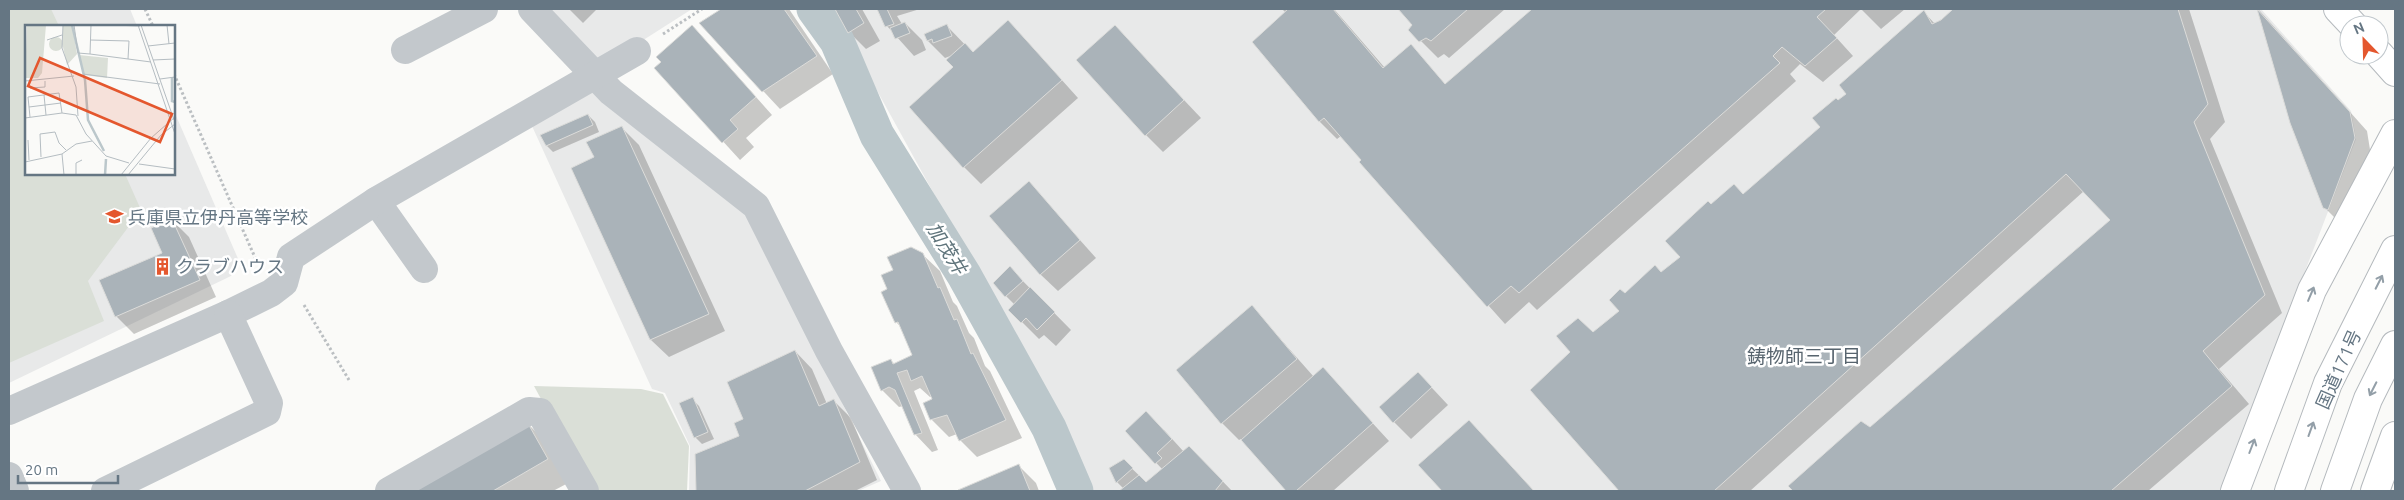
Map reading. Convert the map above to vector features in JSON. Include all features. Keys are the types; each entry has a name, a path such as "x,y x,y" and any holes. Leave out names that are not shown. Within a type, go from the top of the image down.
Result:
{"main road":[{"path":"2235,491 2312,290 2395,134"},
{"name":"国道171号","path":"2289,491 2328,383 2395,250"},
{"path":"2335,491 2368,399 2395,345"},
{"path":"2375,491 2395,436"}],"street":[{"path":"405,50 484,9"},
{"path":"532,9 611,92 756,206 830,352 906,491"},
{"path":"9,411 228,314 278,284 291,257 376,201 637,51"},
{"path":"376,201 424,269"},
{"path":"105,491 267,412 269,403 228,314"},
{"path":"389,491 529,411 540,412 585,491"},
{"path":"9,476 15,491"}],"path":[{"path":"145,9 153,25"},
{"path":"637,51 702,9"},
{"path":"175,76 278,284 349,380"}],"shaded area":[{"name":"兵庫県立伊丹高等学校","path":"9,9 130,9 137,25 25,25 25,175 175,175 175,113 239,261 231,276 9,383"},
{"path":"9,9 51,9 59,25 25,25 25,175 125,175 141,210 88,281 104,321 9,363"},
{"path":"549,9 692,9 612,60 601,63"},
{"path":"822,9 2261,9 2351,111 2356,139 2297,292 2224,491 1093,491 1073,446 853,47"},
{"path":"593,91 748,214 881,481 858,491 689,491 690,446 665,393 652,389 532,126"},
{"path":"534,386 641,389 663,394 689,446 687,491 591,491"}],"building":[{"path":"721,9 784,9 817,56 762,92 699,23"},
{"path":"835,9 856,9 864,23 848,33"},
{"path":"877,9 887,9 894,24 885,27"},
{"path":"1288,9 1333,9 1383,68 1411,44 1445,84 1532,9 1826,9 1817,17 1837,38 1805,66 1782,47 1773,56 1780,63 1519,293 1511,286 1487,307 1359,162 1361,160 1324,118 1319,122 1252,42"},
{"path":"1398,9 1468,9 1431,41 1426,38 1419,42 1408,30 1412,25"},
{"path":"1953,9 2178,9 2208,104 2194,122 2265,295 2203,351 2232,386 2111,491 1793,491 1788,486 1861,421 1870,427 2110,220 2066,174 1714,491 1619,491 1530,390 1570,352 1556,336 1578,318 1593,332 1619,311 1609,300 1620,289 1625,293 1655,265 1661,272 1680,257 1665,241 1708,201 1711,204 1734,184 1743,194 1820,127 1812,118 1836,98 1838,100 1846,94 1839,85 1924,10 1932,24 1941,20"},
{"path":"2257,9 2350,112 2355,138 2328,210 2323,208 2290,123"},
{"path":"1008,20 1062,80 963,168 909,107 953,67 946,60 965,43 973,52"},
{"path":"905,22 910,33 895,39 890,28"},
{"path":"947,24 952,36 933,43 932,39 927,41 924,34"},
{"path":"692,25 756,97 730,120 738,129 722,143 654,68 661,62 656,57"},
{"path":"1115,25 1184,100 1145,136 1076,60"},
{"path":"588,114 593,125 546,146 540,135"},
{"path":"622,126 709,314 650,340 571,168 594,157 586,142"},
{"path":"1029,181 1080,240 1040,275 989,216"},
{"name":"クラブハウス","path":"172,219 200,280 115,317 99,280 162,253 151,228"},
{"path":"911,247 923,253 938,288 940,287 954,320 957,319 971,354 973,353 1006,420 959,441 947,415 930,420 923,403 932,399 922,376 911,381 907,370 897,373 922,433 914,435 895,390 889,387 881,391 871,367 891,359 893,364 912,355 898,322 895,323 881,292 887,289 881,275 893,270 887,257"},
{"path":"1010,266 1023,281 1005,297 993,283"},
{"path":"1030,287 1055,312 1037,330 1026,318 1021,323 1008,310"},
{"path":"1252,305 1297,359 1221,424 1176,370"},
{"path":"795,350 819,406 834,399 860,462 805,491 696,491 695,454 739,436 734,423 743,419 727,382"},
{"path":"1323,367 1373,423 1296,491 1286,491 1241,440"},
{"path":"1418,372 1432,387 1393,423 1379,407"},
{"path":"693,397 708,432 694,438 679,403"},
{"path":"1146,411 1172,439 1157,453 1162,458 1155,464 1125,431"},
{"path":"526,420 548,459 493,491 404,491"},
{"path":"1469,420 1534,491 1442,491 1418,465"},
{"path":"1189,446 1223,481 1215,491 1119,491 1139,475 1146,482"},
{"path":"1124,459 1133,468 1116,483 1109,468"},
{"path":"1019,464 1030,491 958,490"}],"waterway":[{"name":"加茂井","path":"814,9 837,41 877,135 964,275 1049,428 1076,491"}],"place":[{"name":"兵庫県立伊丹高等学校","path":"114,217"},
{"name":"クラブハウス","path":"162,266"}],"district":[{"name":"鋳物師三丁目","path":"1804,356"}]}
